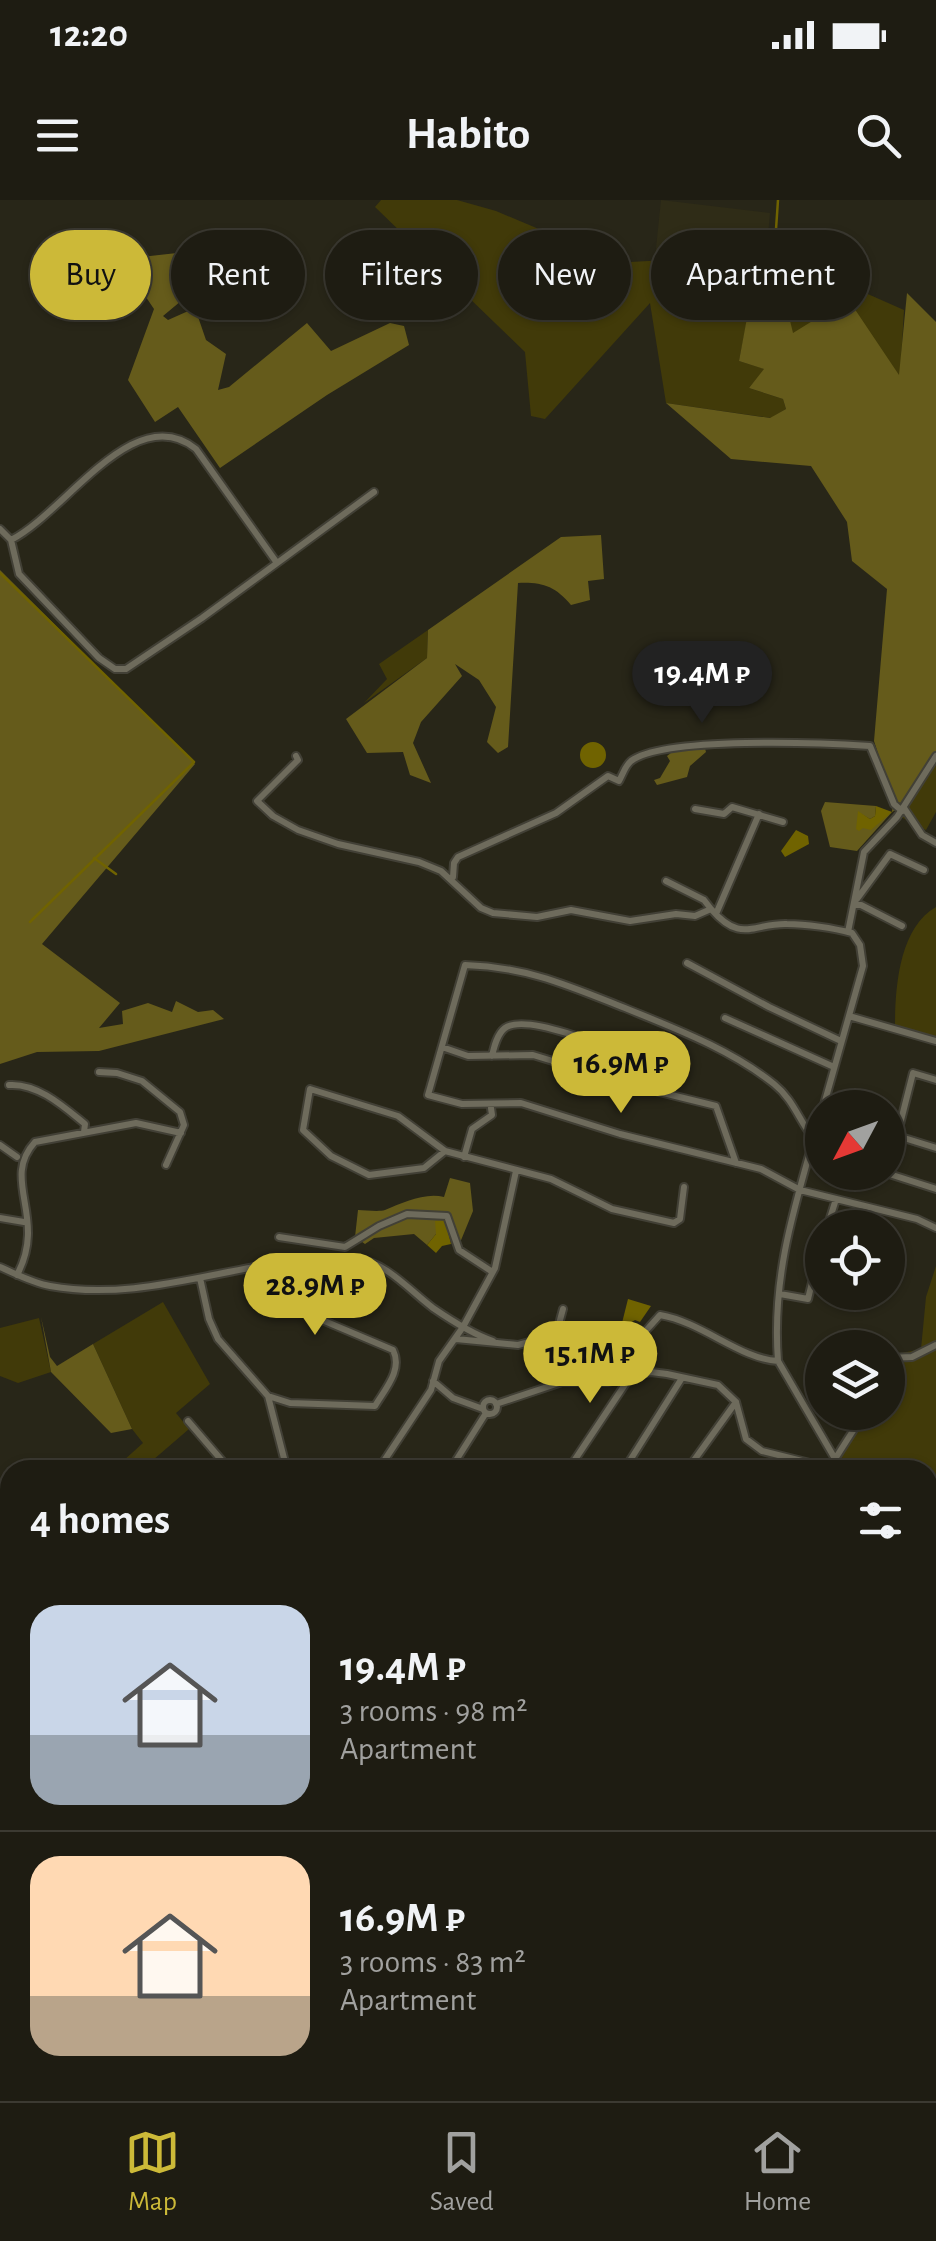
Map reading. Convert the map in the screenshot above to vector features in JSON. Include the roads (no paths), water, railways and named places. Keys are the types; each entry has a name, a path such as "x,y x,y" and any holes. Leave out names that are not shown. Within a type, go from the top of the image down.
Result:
{"street":[{"path":"10,540 36,526 119,449 158,434 181,436 196,449 277,563"},
{"path":"0,528 10,540 19,574 99,658 115,669 126,669 204,621 374,492"},
{"path":"453,878 458,857 556,813 608,776 620,780 631,761 680,746 870,746 894,804 903,809 922,835 936,843"},
{"path":"296,756 298,760 257,800 274,816 298,830 338,844 419,862 453,878 482,908 510,916 537,917 571,910 638,921 714,912"},
{"path":"848,932 864,852 903,809 936,756"},
{"path":"695,809 724,814 732,807 783,822"},
{"path":"714,912 759,814"},
{"path":"855,902 890,854 924,870"},
{"path":"666,881 704,900 714,912 743,930 785,924 848,932 856,938 863,956 828,1090"},
{"path":"855,902 902,926"},
{"path":"688,962 842,1042"},
{"path":"805,1124 788,1097 742,1062 666,1022 563,981 534,973 465,965 428,1095 462,1104 521,1103 620,1134 761,1169 800,1190 917,1219 936,1228"},
{"path":"849,1016 936,1041"},
{"path":"725,1018 834,1067"},
{"path":"492,1056 498,1036 504,1028 515,1024 574,1034 661,1070 664,1075 660,1092"},
{"path":"442,1047 468,1056 533,1055 716,1106 736,1164"},
{"path":"99,1072 142,1081 180,1112 184,1119 181,1133 166,1165"},
{"path":"905,1104 913,1073 936,1080"},
{"path":"9,1085 34,1088 85,1124 84,1132"},
{"path":"445,1151 424,1168 369,1175 347,1165 303,1130 310,1089 398,1116 445,1151 558,1182 612,1209 674,1223 680,1219 684,1187"},
{"path":"464,1157 472,1129 492,1115 491,1108"},
{"path":"12,1168 35,1142 136,1123 181,1133"},
{"path":"905,1138 936,1148"},
{"path":"0,1145 17,1158"},
{"path":"385,1460 415,1418 439,1361 463,1327 491,1271 500,1251 516,1171"},
{"path":"805,1173 780,1262 778,1361 835,1460"},
{"path":"905,1179 936,1189"},
{"path":"12,1190 24,1222 27,1250 17,1274"},
{"path":"833,1210 836,1199"},
{"path":"279,1237 338,1248 352,1245 378,1226 406,1214 447,1216 459,1250 491,1271"},
{"path":"0,1218 24,1222"},
{"path":"0,1267 49,1286 97,1290 146,1287 265,1265 341,1259 373,1262 434,1308 493,1341"},
{"path":"265,1265 270,1291 277,1301 393,1350 397,1362 374,1406 290,1403 268,1396"},
{"path":"200,1278 208,1319 218,1340 268,1396 284,1460"},
{"path":"780,1294 805,1299"},
{"path":"556,1335 563,1309"},
{"path":"633,1346 660,1316 700,1327 756,1357 778,1361"},
{"path":"456,1339 518,1345 556,1335 633,1346"},
{"path":"575,1460 638,1365 633,1346"},
{"path":"905,1357 936,1346"},
{"path":"433,1381 453,1398 494,1412 496,1404 562,1382 608,1382 651,1372 718,1385 736,1402 746,1439 762,1451 798,1460"},
{"path":"630,1460 682,1378"},
{"path":"694,1460 736,1402"},
{"path":"456,1460 484,1411"},
{"path":"188,1420 222,1460"},
{"path":"841,1460 856,1430"}],"waterway":[{"path":"776,230 778,200"},
{"path":"0,573 194,762 30,922"},
{"path":"94,858 116,874"}]}
